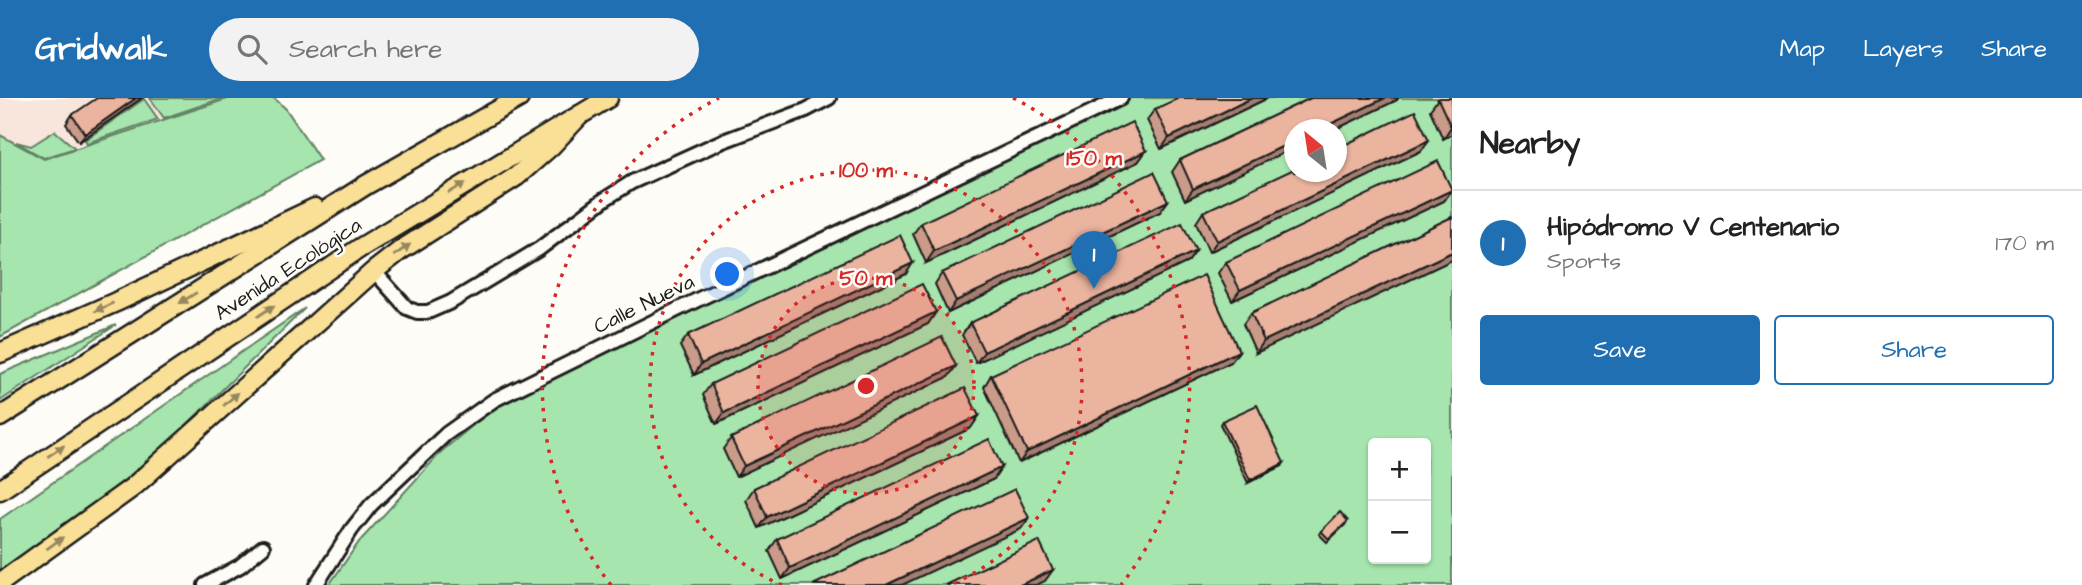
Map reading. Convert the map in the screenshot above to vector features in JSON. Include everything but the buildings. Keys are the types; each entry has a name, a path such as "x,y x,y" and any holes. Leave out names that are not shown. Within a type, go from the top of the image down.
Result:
{"main road":[{"name":"Avenida Ecológica","path":"0,417 366,185 519,98"},
{"name":"Avenida Ecológica","path":"0,490 360,248 608,98"},
{"path":"0,583 133,487 374,271 401,250 517,176 551,146 580,114"},
{"path":"0,353 366,185"}],"street":[{"path":"374,271 407,308 416,312 428,312 451,302 528,256 632,182 718,143 806,110 829,98"},
{"name":"Calle Nueva","path":"316,585 371,505 446,434 494,400 687,304 1121,98"},
{"path":"205,585 240,566 263,547"}],"shaded area":[{"path":"0,98 233,98 44,159 0,135"}],"green space":[{"path":"150,98 223,98 164,118"},
{"path":"230,98 274,98 286,109 320,160 0,337 0,135 44,159"},
{"path":"1130,98 1452,98 1452,585 329,585 359,542 442,451 495,407"},
{"path":"144,99 158,119 87,143 85,140"},
{"path":"55,131 75,148 44,158 16,142 31,146"},
{"path":"305,308 160,451 95,504 0,570 0,519"},
{"path":"116,325 0,401 0,374"}],"place":[{"name":"Hipódromo V Centenario","path":"1094,289"}]}
